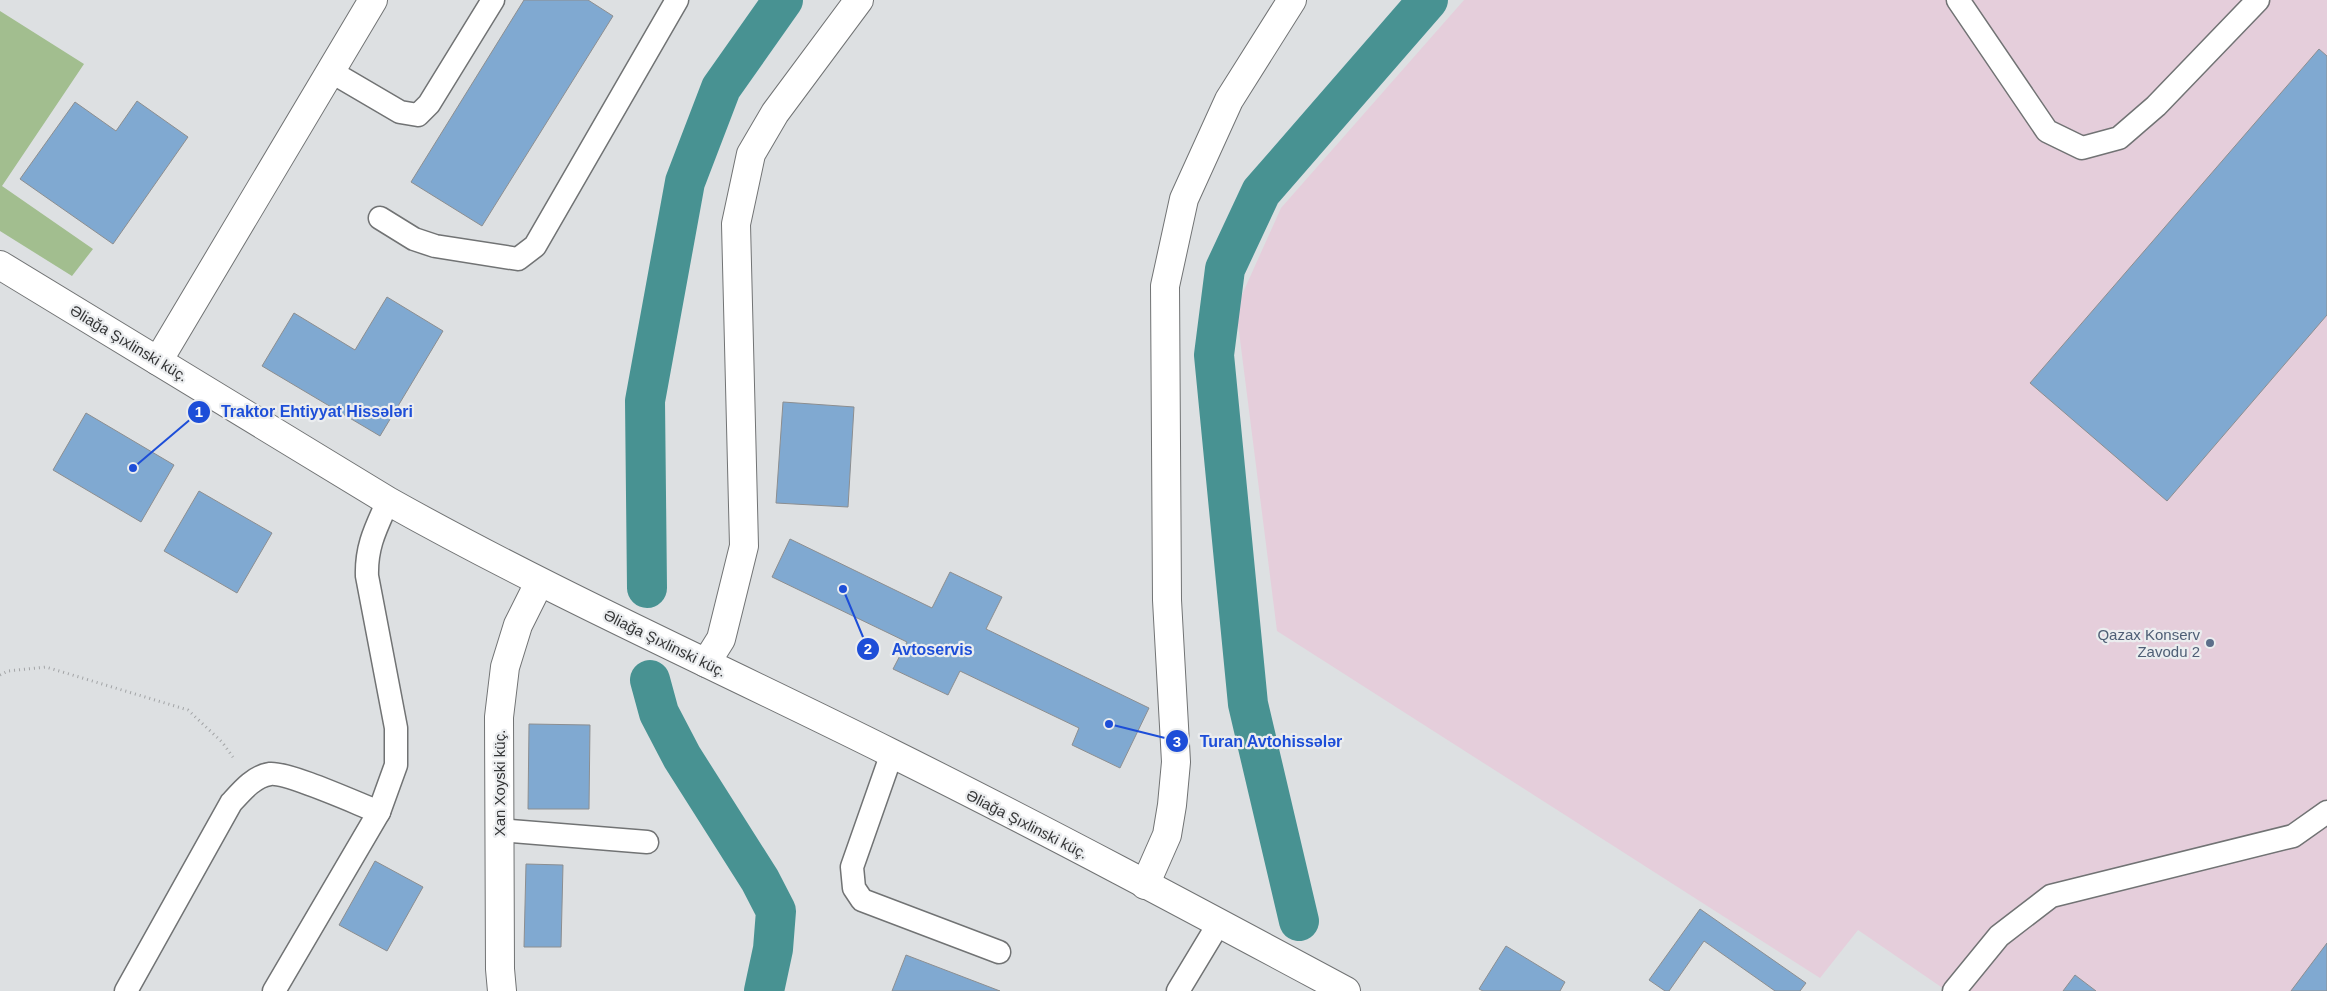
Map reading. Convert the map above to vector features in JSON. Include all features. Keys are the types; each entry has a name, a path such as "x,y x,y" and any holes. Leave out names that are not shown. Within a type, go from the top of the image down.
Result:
{"street":[{"path":"158,361 373,0"},
{"path":"706,663 721,639 744,546 736,224 751,154 775,113 859,0"},
{"path":"1145,885 1167,834 1176,762 1167,600 1165,286 1184,199 1229,100 1292,0"},
{"name":"Əliağa Şıxlinski küç.","path":"0,266 388,501 540,583 892,753 1346,991"},
{"name":"Xan Xoyski küç.","path":"502,991 500,969 499,717 505,667 518,625 540,583"}],"lane":[{"path":"330,71 400,112 418,115 429,104 493,0"},
{"path":"380,218 414,239 435,246 518,259 535,246 677,0"},
{"path":"1958,0 2047,131 2082,148 2119,138 2156,106 2258,0"},
{"path":"274,991 379,812 396,765 396,728 367,576 366,559 369,543 388,501"},
{"path":"892,753 852,867 854,888 862,900 999,952"},
{"path":"126,991 230,803 251,782 270,774 290,778 379,812"},
{"path":"1954,991 1999,936 2050,896 2293,836 2327,812"},
{"path":"499,830 648,842"},
{"path":"1178,991 1219,923"}],"path":[{"path":"0,675 8,671 46,667 188,710 222,742 251,782"}],"shaded area":[{"path":"1464,0 2327,0 2327,991 1947,991 1858,930 1820,978 1277,631 1236,308 1281,208"}],"green space":[{"path":"0,11 84,64 2,186 93,249 72,276 0,231"}],"building":[{"path":"524,0 588,0 613,16 482,226 411,182"},
{"path":"2319,49 2327,56 2327,315 2167,501 2030,383"},
{"path":"137,101 188,137 113,244 20,179 75,102 116,131"},
{"path":"387,297 443,331 380,436 262,366 294,313 355,350"},
{"path":"783,402 854,407 848,507 776,503"},
{"path":"86,413 174,465 141,522 53,470"},
{"path":"199,491 272,533 237,593 164,551"},
{"path":"790,539 932,608 950,572 1002,597 986,629 1149,708 1120,768 1072,745 1079,728 960,671 948,695 893,669 907,642 772,577"},
{"path":"529,724 590,725 589,809 528,809"},
{"path":"375,861 423,887 387,951 339,925"},
{"path":"526,864 563,865 561,947 524,947"},
{"path":"1700,909 1806,983 1800,991 1775,991 1704,941 1669,991 1665,991 1649,980"},
{"path":"2327,943 2327,991 2291,991"},
{"path":"1506,946 1565,982 1560,991 1483,991 1479,989"},
{"path":"906,955 1000,991 892,991"},
{"path":"2075,975 2096,991 2063,991"}],"waterway":[{"path":"647,588 645,401 685,182 721,88 783,0"},
{"path":"1299,921 1248,704 1214,355 1225,269 1261,192 1428,0"},
{"path":"650,680 659,713 682,757 760,880 776,911 773,949 764,991"}],"place":[{"name":"Traktor Ehtiyyat Hissələri","path":"133,468"},
{"name":"Avtoservis","path":"843,589"},
{"name":"Qazax Konserv Zavodu 2","path":"2210,643"},
{"name":"Turan Avtohissələr","path":"1109,724"}]}
